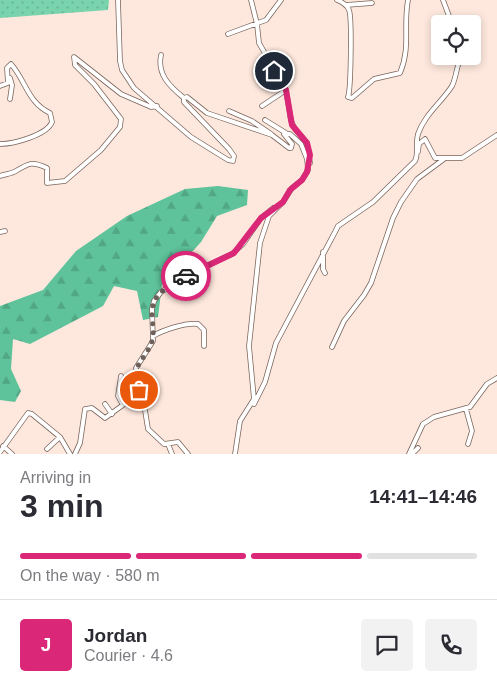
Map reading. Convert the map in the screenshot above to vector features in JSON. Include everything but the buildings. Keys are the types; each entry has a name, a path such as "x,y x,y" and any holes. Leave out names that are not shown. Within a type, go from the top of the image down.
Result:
{"street":[{"path":"118,0 119,51 122,70 134,88 191,137 228,160 233,161 234,156 229,149 184,102 184,98 160,72 158,63 161,55"},
{"path":"236,454 240,421 254,399 249,338 257,264 268,216 280,205 290,190 302,180 308,170 310,155 307,143 292,125 286,90 261,47 258,24 251,0"},
{"path":"228,34 258,24 272,14 281,0"},
{"path":"337,0 346,5 372,3"},
{"path":"346,5 351,18 349,62 352,84 348,96 352,98 374,79 400,73 408,44 405,19 408,0"},
{"path":"444,1 449,15"},
{"path":"0,176 14,173 26,164 31,164 47,168 47,183 65,181 101,150 120,128 121,119 94,84 75,65 74,58 121,94 151,107 157,106"},
{"path":"0,144 10,144 46,132 52,122 50,113 40,109 29,96 11,64 6,68 12,85 10,99"},
{"path":"417,157 415,144 419,132 429,113 452,85 457,65"},
{"path":"0,86 8,83 8,76"},
{"path":"262,106 286,90"},
{"path":"184,98 187,97 211,115 272,135"},
{"path":"230,111 256,123 291,148 292,144 284,136 286,133"},
{"path":"265,120 290,134 301,144 307,160 308,170"},
{"path":"250,407 257,400 265,382 276,343 338,226 373,202 417,157 419,144 425,139 431,155 434,158 444,159 466,156 497,135"},
{"path":"332,347 344,321 371,283 393,218 401,202 417,178 444,159"},
{"path":"188,454 178,442 162,443 148,429 144,404 137,387 135,371 151,345 153,336 152,307 160,293 189,274 232,254 264,215 280,205"},
{"path":"323,252 323,269 325,273"},
{"path":"153,336 162,331 191,323 198,324 204,330 204,346"},
{"path":"129,367 135,371"},
{"path":"121,376 118,396 123,405"},
{"path":"410,454 423,424 434,417 466,409 474,404 487,384 497,378"},
{"path":"75,454 80,443 85,409 88,407 92,408 105,418 123,405 137,387"},
{"path":"105,404 112,414"},
{"path":"466,409 472,431 468,444"},
{"path":"0,452 28,413 32,414 60,437 70,454"},
{"path":"47,449 60,437"},
{"path":"168,444 172,454"},
{"path":"3,446 12,454"},
{"path":"410,454 418,448"}],"green space":[{"path":"0,0 109,0 108,10 0,18"},
{"path":"218,186 248,190 247,205 217,216 201,242 162,285 158,317 143,320 137,291 114,286 103,306 30,344 13,339 11,369 21,391 15,402 0,400 0,306 43,290 76,251 127,216 185,189"}],"way so far":[{"path":"139,390 135,371 153,341 152,310 155,299 169,286 186,276"}],"route":[{"path":"186,276 234,253 261,218 269,210 280,205 290,190 302,180 307,172 310,165 307,143 292,125 286,90 274,71"}]}
